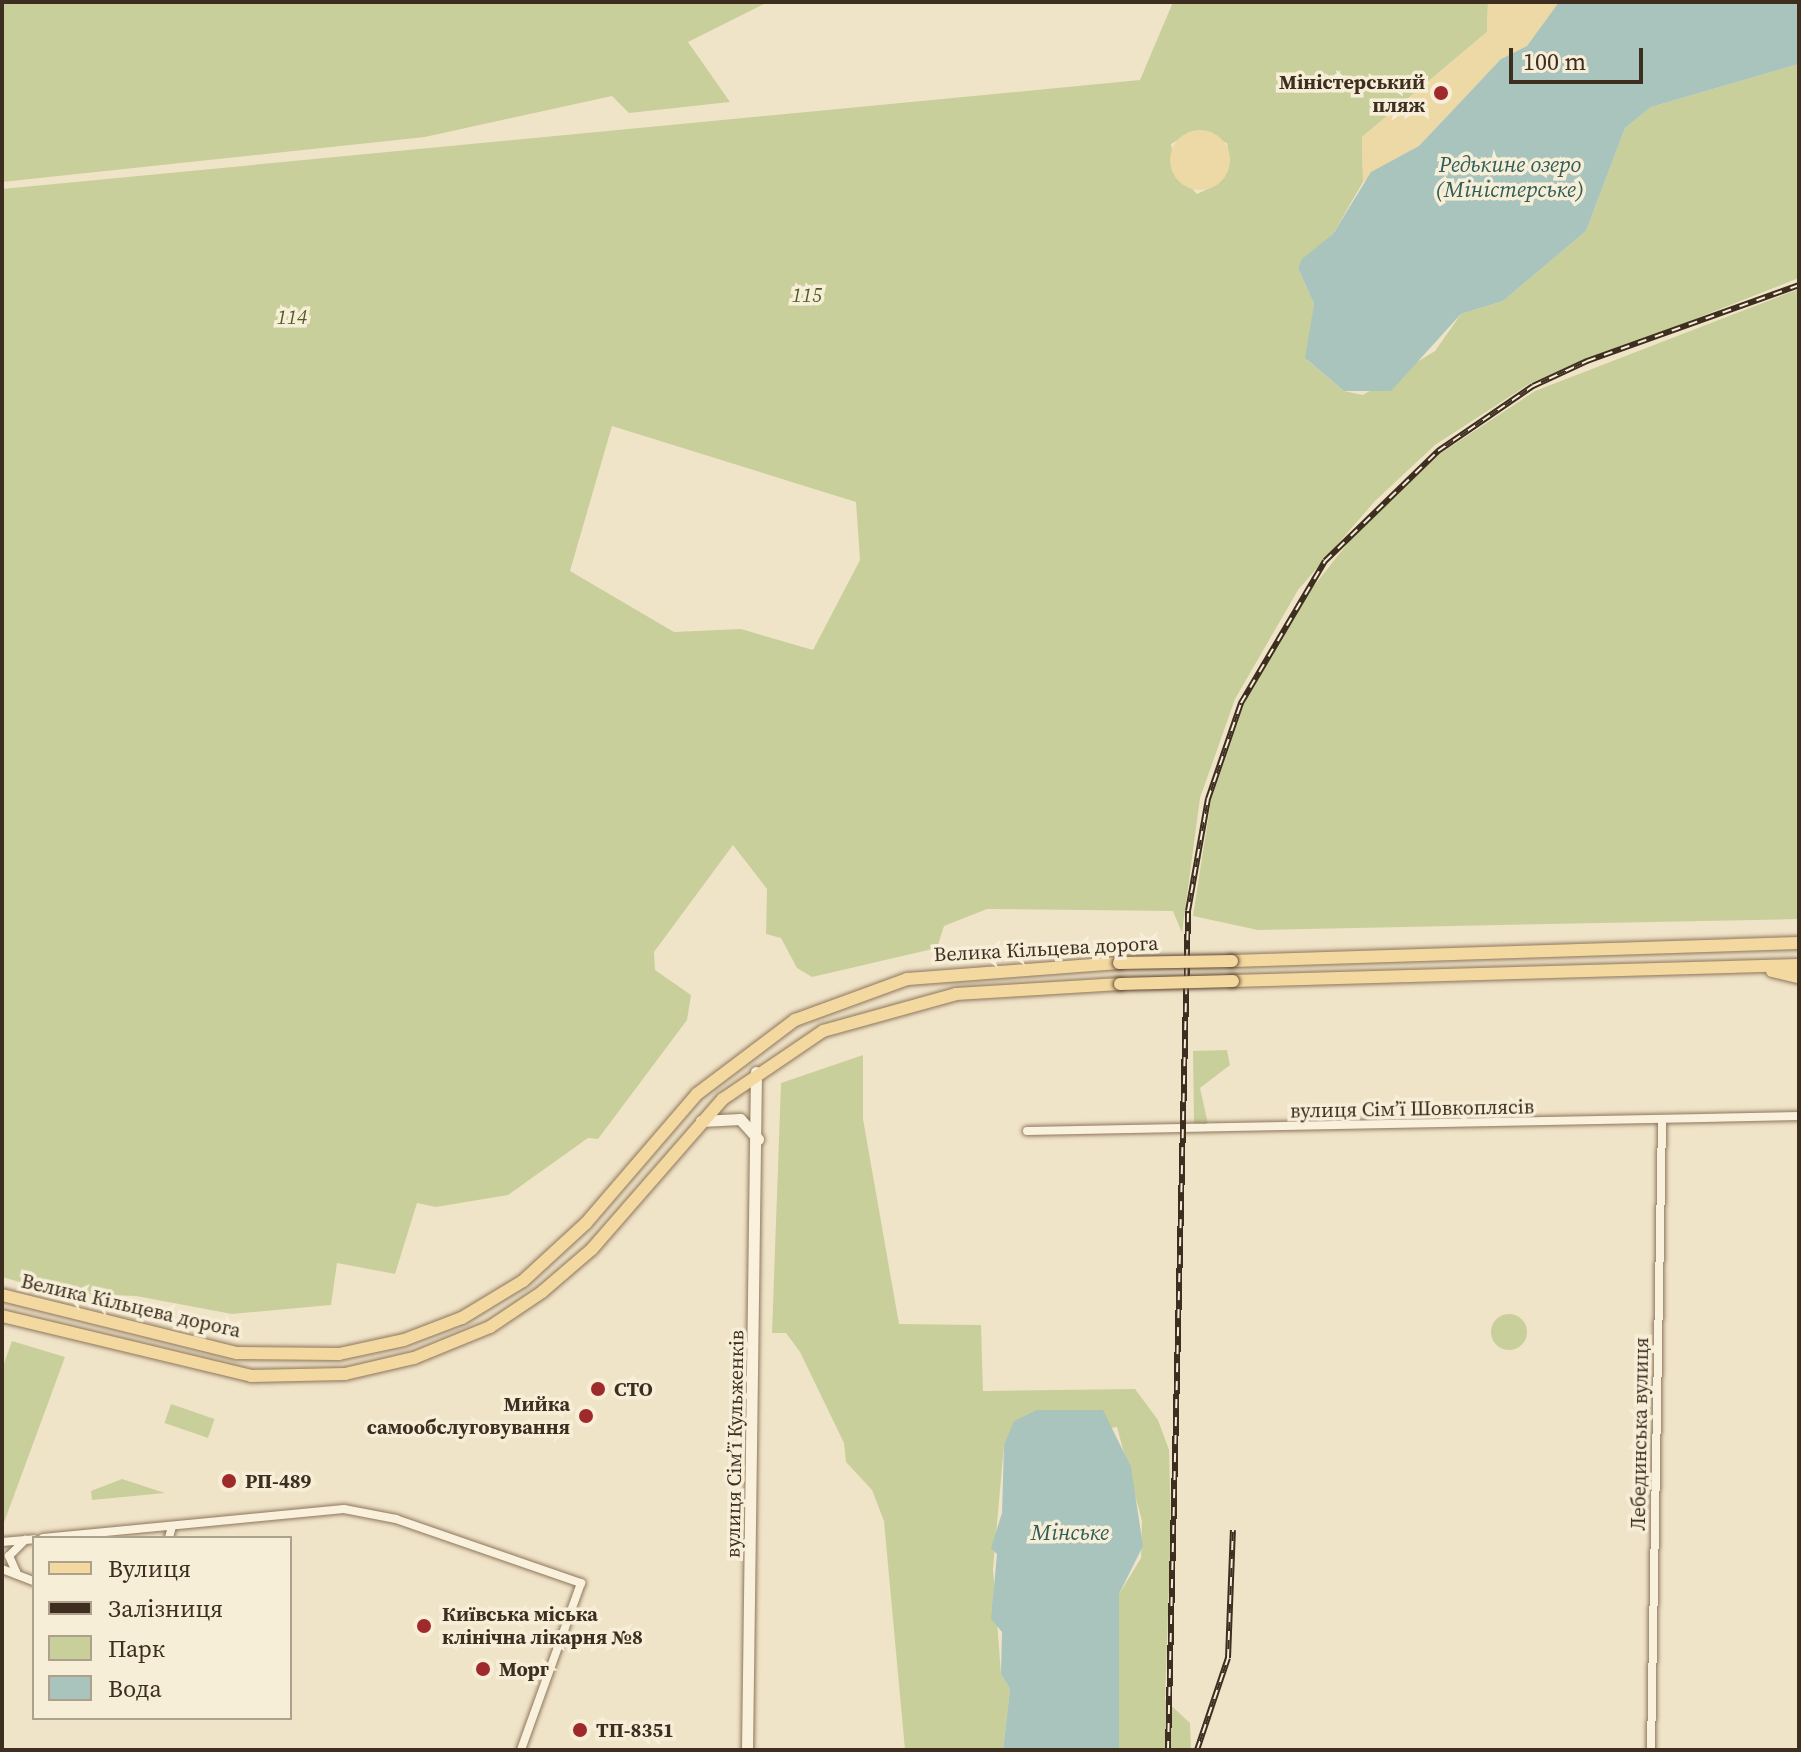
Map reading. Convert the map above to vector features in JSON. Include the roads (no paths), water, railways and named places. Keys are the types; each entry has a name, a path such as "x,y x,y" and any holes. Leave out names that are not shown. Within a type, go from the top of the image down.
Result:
{"main road":[{"name":"Велика Кільцева дорога","path":"2,1295 237,1353 339,1354 404,1340 462,1318 523,1281 586,1223 697,1094 795,1020 907,979 1119,963 1799,943"},
{"name":"Велика Кільцева дорога","path":"2,1316 251,1376 345,1374 414,1358 490,1327 569,1270 700,1121 757,1071 823,1031 904,1003 1120,984 1799,965"},
{"path":"1750,967 1799,977"},
{"name":"вулиця Сімʼї Кульженків","path":"747,1750 758,1140 751,1092 757,1071"},
{"path":"700,1121 740,1119 758,1140"}],"street":[{"name":"вулиця Сімʼї Шовкоплясів","path":"1027,1131 1799,1116"},
{"name":"Лебединська вулиця","path":"1651,1750 1662,1119"},
{"path":"64,1536 344,1509 396,1519 581,1583 521,1750"},
{"path":"161,1536 167,1526"},
{"path":"167,1526 169,1536"},
{"path":"5,1544 30,1539"},
{"path":"17,1574 9,1556 30,1539"},
{"path":"2,1569 32,1580"}],"water":[{"name":"Редькине озеро (Міністерське)","path":"1559,2 1799,2 1799,64 1651,107 1625,128 1586,231 1503,301 1461,314 1391,391 1344,391 1305,358 1314,304 1298,268 1302,259 1333,234 1371,172 1419,146 1501,59 1527,46"},
{"name":"Мінське","path":"1037,1410 1103,1410 1131,1467 1143,1546 1119,1594 1119,1750 1003,1750 1010,1689 1001,1674 1002,1632 991,1619 997,1554 991,1548 1002,1513 1004,1445 1014,1421"}],"railway":[{"path":"1168,1750 1188,911 1208,799 1241,703 1325,561 1438,451 1533,386 1587,361 1799,285"},
{"path":"1197,1750 1228,1658 1233,1530"}],"place":[{"name":"Міністерський пляж","path":"1441,93"},
{"name":"СТО","path":"598,1389"},
{"name":"Мийка самообслуговування","path":"586,1416"},
{"name":"РП-489","path":"229,1481"},
{"name":"Київська міська клінічна лікарня №8","path":"424,1626"},
{"name":"Морг","path":"483,1669"},
{"name":"ТП-8351","path":"580,1730"}],"park label":[{"name":"115","path":"807,295"},
{"name":"114","path":"292,317"}]}
